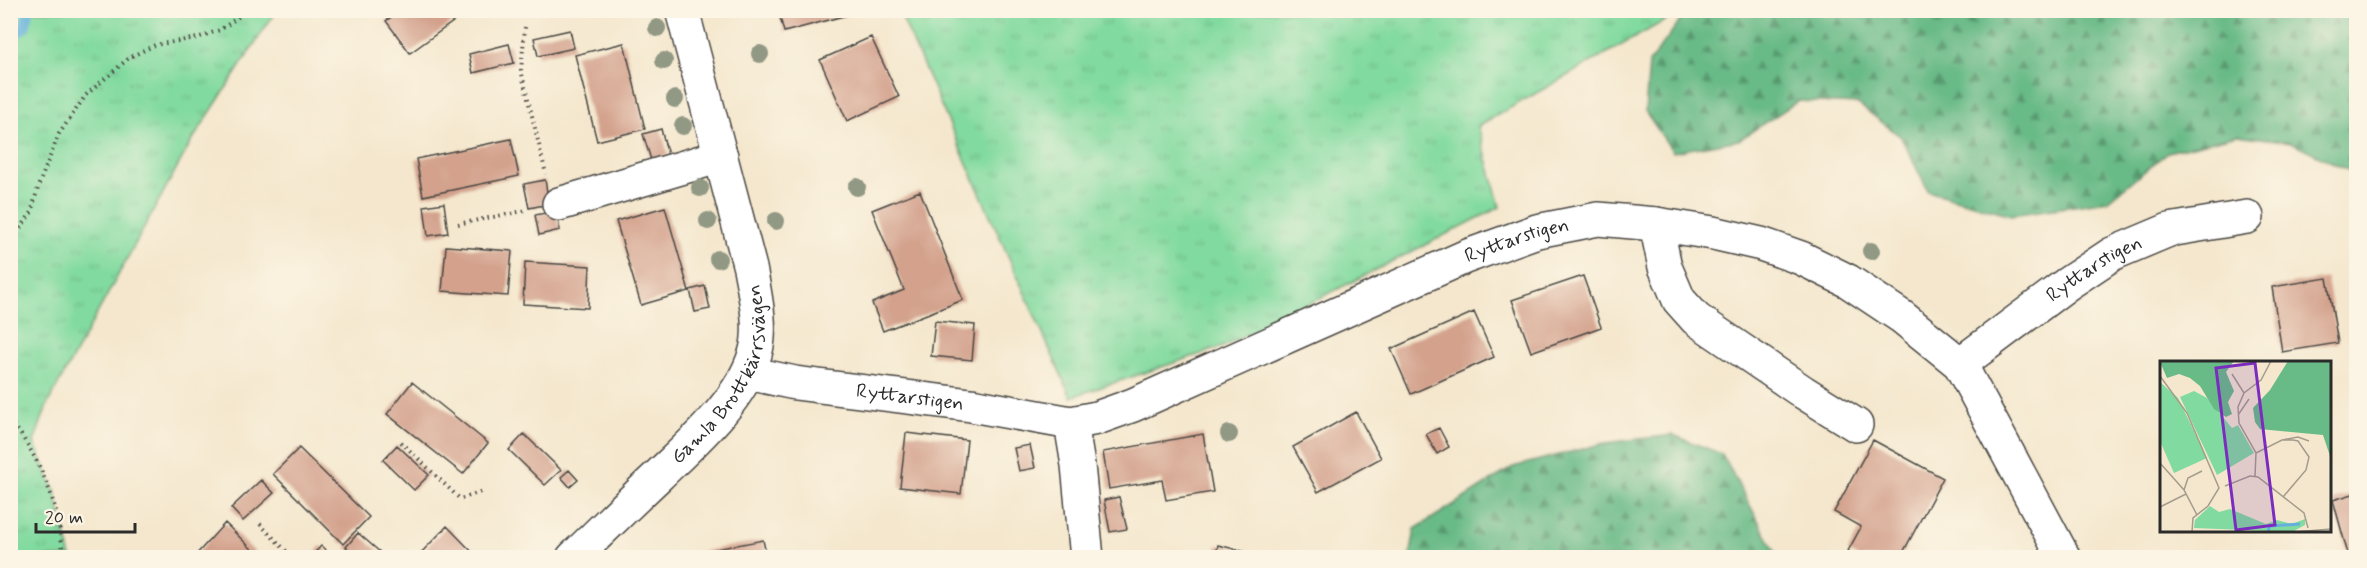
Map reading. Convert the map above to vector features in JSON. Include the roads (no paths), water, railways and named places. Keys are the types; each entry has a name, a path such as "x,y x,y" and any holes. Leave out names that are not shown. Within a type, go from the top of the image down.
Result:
{"street":[{"name":"Gamla Brottkärrsvägen","path":"573,558 699,436 723,409 748,373 756,352 756,302 750,268 682,10"},
{"path":"559,204 721,156"},
{"name":"Ryttarstigen","path":"1960,364 2067,284 2112,254 2169,230 2247,217"},
{"name":"Ryttarstigen","path":"748,373 795,383 970,405 1071,423 1097,418 1133,405 1465,257 1537,231 1598,219 1656,224 1713,233 1761,244 1801,258 1848,281 1902,316 1960,364 2064,558"},
{"path":"1656,224 1665,267 1679,300 1696,319 1856,425"},
{"path":"1071,423 1078,465 1087,558"}],"waterway":[{"path":"10,38 25,27 29,10"}]}
